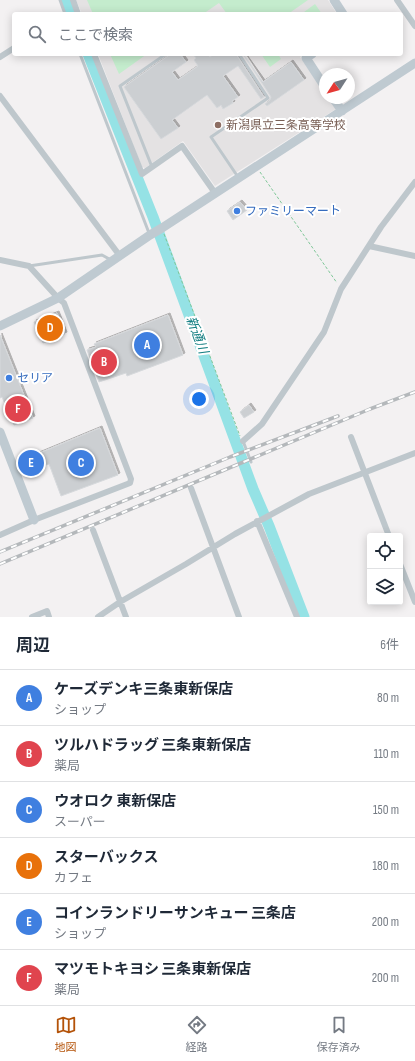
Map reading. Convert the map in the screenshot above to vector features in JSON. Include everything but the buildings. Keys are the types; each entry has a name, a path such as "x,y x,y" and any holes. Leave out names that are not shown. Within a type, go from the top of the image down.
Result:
{"street":[{"path":"73,0 77,12"},
{"path":"334,0 342,12"},
{"path":"397,0 415,26"},
{"path":"0,56 12,49"},
{"path":"95,56 142,174 182,146 214,194"},
{"path":"309,56 306,58 319,78"},
{"path":"0,326 58,298 157,231 415,63"},
{"path":"0,96 116,258"},
{"path":"337,104 342,111"},
{"path":"243,441 262,424 324,332 341,289 381,227 415,182"},
{"path":"369,246 415,256"},
{"path":"0,260 29,266 64,303 132,479 130,483 34,520 0,535"},
{"path":"0,432 34,520"},
{"path":"351,437 388,533"},
{"path":"98,617 120,602 186,564 212,547 257,521 309,494 415,453"},
{"path":"191,488 239,617"},
{"path":"257,521 297,617"},
{"path":"93,530 126,617"},
{"path":"402,569 415,602"},
{"path":"32,617 47,611 49,617"}],"lane":[{"path":"60,0 64,12"},
{"path":"81,56 157,231"},
{"path":"152,167 120,86 163,56"},
{"path":"238,178 211,138 268,98 240,56"},
{"path":"29,266 102,255 116,258"},
{"path":"243,441 251,462"}],"path":[{"path":"256,167 341,289"},
{"path":"157,231 237,432 243,441"}],"shaded area":[{"path":"76,0 328,0 336,12 81,12"},
{"name":"新潟県立三条高等学校","path":"99,56 301,56 300,57 319,84 319,104 333,104 336,109 215,186 183,141 145,168 142,167"}],"green space":[{"path":"87,0 308,0 291,12 226,12 219,3 206,12 92,12"},
{"path":"315,4 321,12 304,12"},
{"path":"111,56 144,56 119,74"},
{"path":"262,56 279,56 281,59 270,67"}],"waterway":[{"name":"新通川","path":"66,0 71,12"},
{"name":"新通川","path":"89,56 153,217 253,489 304,617"}],"railway":[{"path":"0,564 370,409 415,392"},
{"path":"0,552 230,457 338,416"}],"place":[{"name":"新潟県立三条高等学校","path":"218,125"},
{"name":"ファミリーマート","path":"237,211"},
{"name":"スターバックス","path":"50,328"},
{"name":"ケーズデンキ三条東新保店","path":"147,345"},
{"name":"ツルハドラッグ 三条東新保店","path":"104,362"},
{"name":"セリア","path":"9,378"},
{"name":"マツモトキヨシ 三条東新保店","path":"18,409"},
{"name":"コインランドリーサンキュー 三条店","path":"31,463"},
{"name":"ウオロク 東新保店","path":"81,463"}]}
